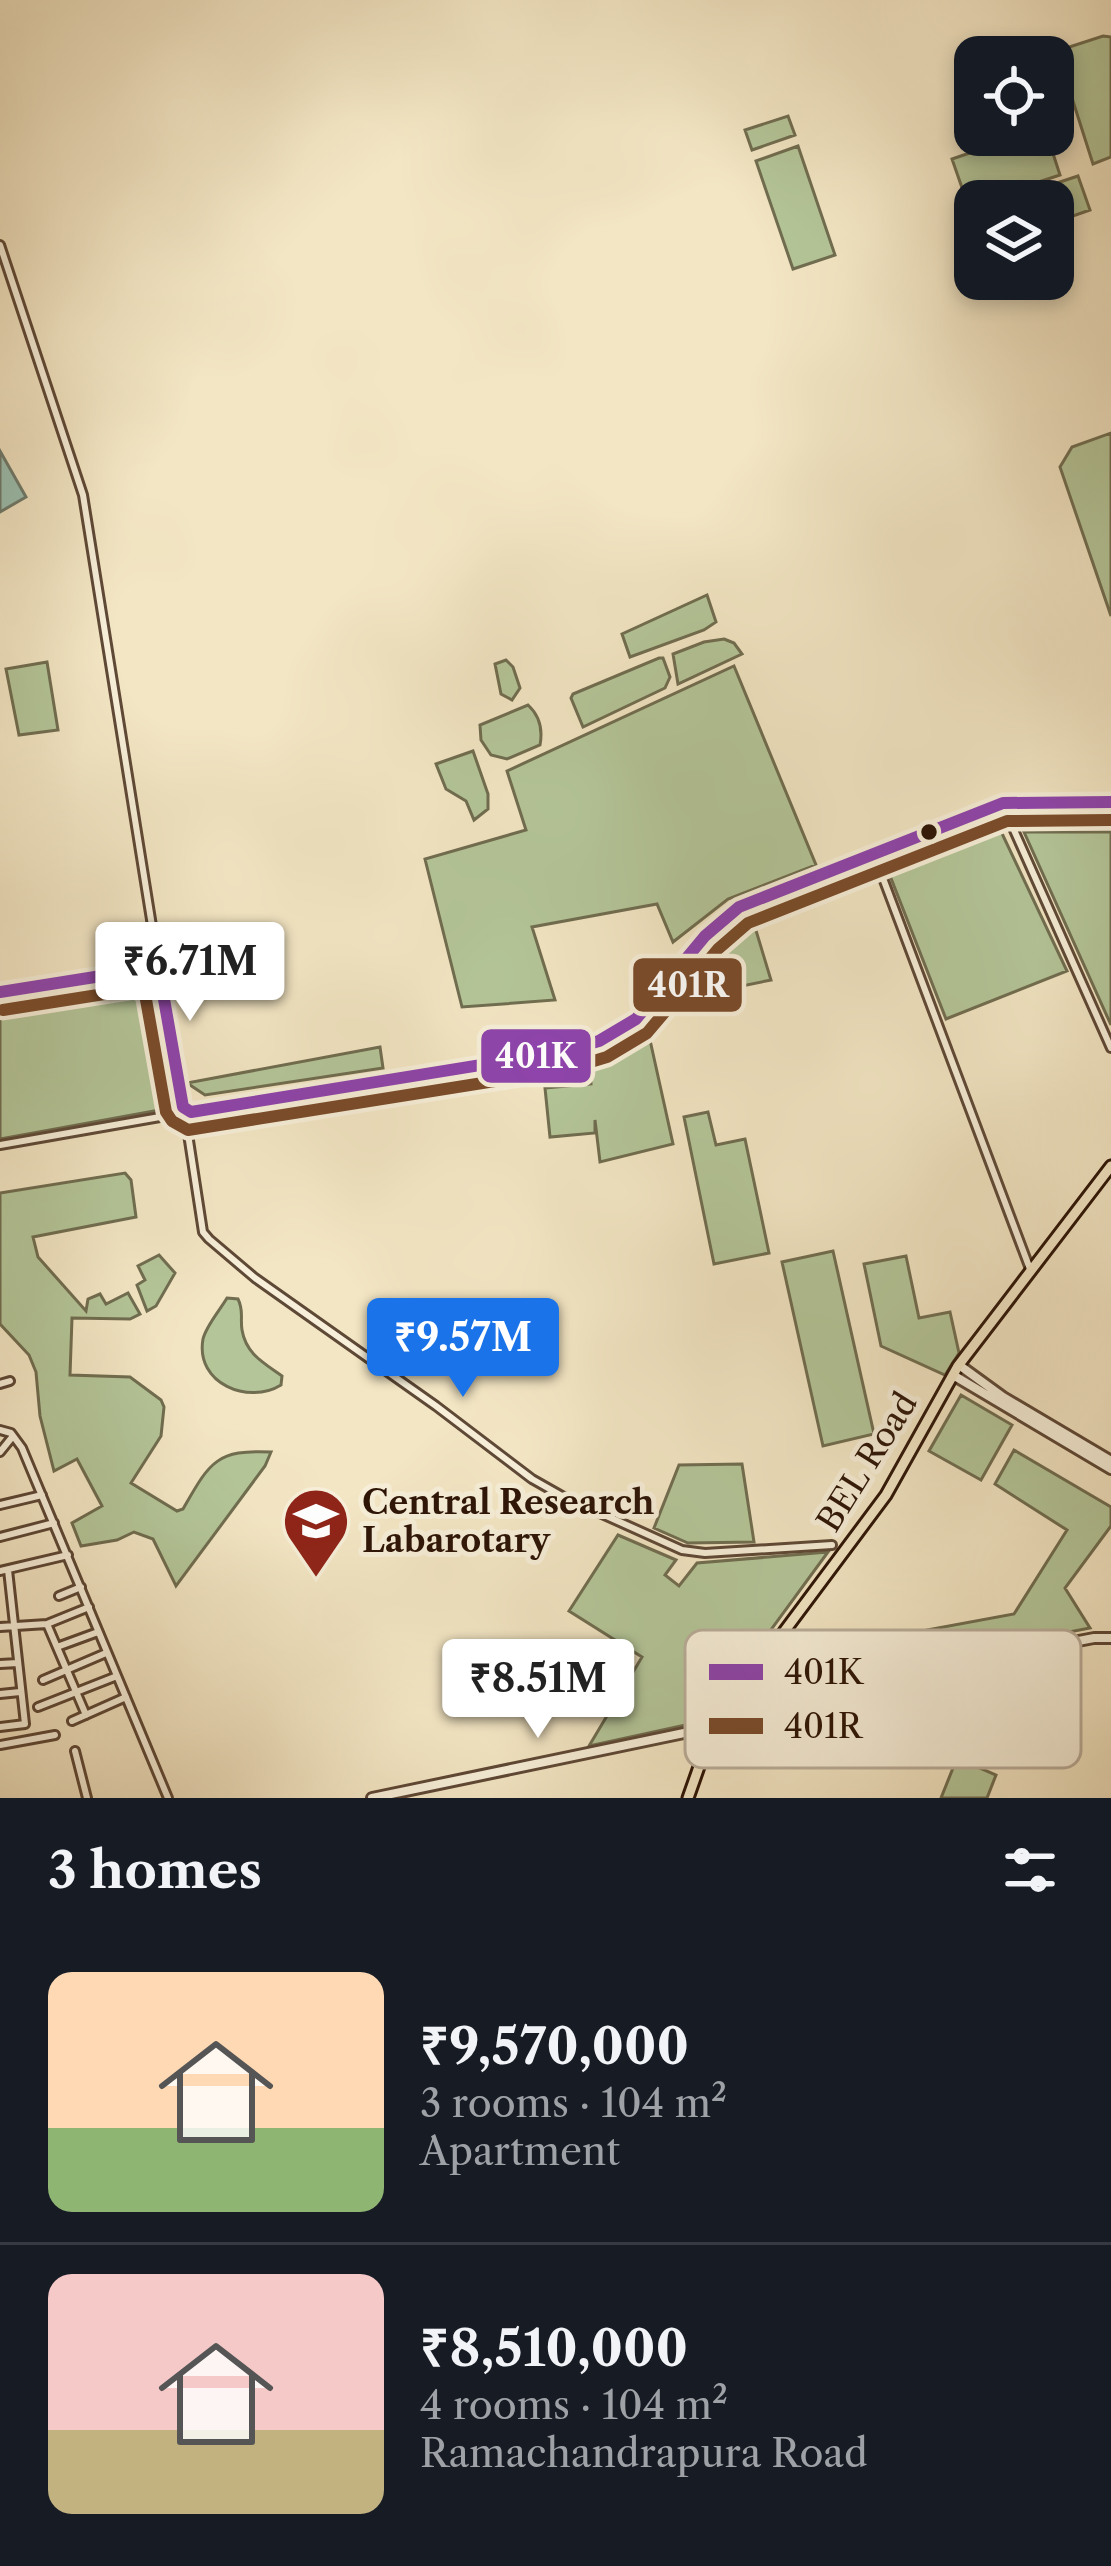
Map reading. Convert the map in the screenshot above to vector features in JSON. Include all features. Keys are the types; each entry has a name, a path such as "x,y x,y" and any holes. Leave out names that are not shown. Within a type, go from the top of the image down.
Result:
{"main road":[{"path":"184,1111 561,1052 599,1041 636,1019 705,936 740,907 1004,806 1111,806"},
{"path":"0,992 139,970 161,982 186,1121"},
{"name":"BEL Road","path":"784,1630 886,1495 956,1370 1111,1166"},
{"path":"956,1370 1016,1412 1111,1465"},
{"path":"956,1370 1111,1465"},
{"path":"1081,1640 1111,1638"},
{"path":"372,1798 685,1732"},
{"name":"BEL Road","path":"688,1798 698,1768"}],"street":[{"path":"0,245 83,495 161,982"},
{"path":"1004,806 1111,1048"},
{"path":"875,856 1030,1269"},
{"path":"0,1144 184,1111"},
{"path":"186,1121 201,1222 209,1239 266,1286 532,1479 682,1550 704,1553 832,1545"},
{"path":"0,1384 10,1381"},
{"path":"0,1430 13,1436 42,1496 168,1798"},
{"path":"0,1452 13,1436"},
{"path":"0,1505 42,1496"},
{"path":"0,1538 54,1523"},
{"path":"0,1727 25,1724 4,1571 68,1555"},
{"path":"58,1596 81,1587"},
{"path":"0,1627 47,1624 89,1607"},
{"path":"47,1624 86,1715"},
{"path":"57,1647 98,1632"},
{"path":"43,1680 106,1652"},
{"path":"0,1664 18,1663"},
{"path":"38,1707 118,1676"},
{"path":"0,1694 22,1691"},
{"path":"72,1721 126,1697"},
{"path":"0,1745 55,1735"},
{"path":"75,1751 87,1798"}],"shaded area":[{"path":"1111,37 1111,157 1093,164 1074,104 1074,45"},
{"path":"788,116 795,135 752,150 745,130"},
{"path":"798,146 835,255 793,269 756,161"},
{"path":"1054,156 1060,175 1045,180 959,180 952,159"},
{"path":"1078,176 1090,210 1074,216 1074,180 1066,180"},
{"path":"1111,433 1111,616 1060,467 1072,447"},
{"path":"0,451 26,497 0,512"},
{"path":"707,595 716,622 630,657 622,634"},
{"path":"724,639 742,654 678,684 673,654"},
{"path":"659,658 670,677 665,688 583,727 573,694"},
{"path":"506,660 520,688 512,700 501,694 495,664"},
{"path":"47,662 58,730 19,735 6,669"},
{"path":"734,666 816,865 728,899 673,942 657,904 532,927 555,1000 462,1007 425,859 526,830 507,771"},
{"path":"528,705 540,723 540,745 507,759 491,755 481,740 480,725"},
{"path":"473,751 488,794 488,809 474,820 466,801 446,789 436,764"},
{"path":"998,825 1067,971 946,1019 887,868"},
{"path":"1024,832 1111,832 1111,1025"},
{"path":"751,914 771,980 668,1001 711,942"},
{"path":"141,980 151,988 168,1097 165,1109 0,1139 0,1004"},
{"path":"648,1031 673,1144 600,1162 595,1120 595,1133 550,1137 545,1088 591,1084 589,1059 633,1047"},
{"path":"380,1047 383,1068 205,1095 187,1083"},
{"path":"708,1112 716,1145 745,1139 769,1253 714,1264 684,1117"},
{"path":"125,1173 131,1180 136,1217 33,1237 38,1257 86,1311 88,1299 100,1294 106,1304 128,1293 140,1314 130,1319 72,1318 70,1375 130,1377 161,1400 161,1436 131,1483 177,1511 216,1462 237,1453 271,1452 176,1586 153,1539 134,1532 81,1546 72,1523 102,1506 77,1459 54,1471 40,1416 36,1372 29,1355 0,1324 0,1193"},
{"path":"833,1251 874,1434 823,1446 782,1262"},
{"path":"159,1255 175,1273 156,1306 147,1311 137,1285 145,1280 138,1266"},
{"path":"906,1256 919,1318 950,1312 959,1353 945,1375 881,1346 864,1264"},
{"path":"227,1298 238,1299 247,1345 282,1376 281,1385 268,1391 240,1391 216,1379 207,1368 203,1339"},
{"path":"961,1395 1012,1425 981,1480 929,1451"},
{"path":"1014,1450 1111,1507 1111,1526 1065,1588 1090,1628 927,1630 1014,1614 1067,1530 995,1484"},
{"path":"742,1464 754,1542 688,1543 654,1528 679,1465"},
{"path":"618,1535 676,1560 665,1575 679,1586 697,1563 828,1552 771,1630 685,1630 685,1725 589,1746 642,1657 569,1611"},
{"path":"953,1768 980,1768 996,1775 987,1798 941,1798"}],"transit line":[{"name":"401K","path":"0,992 139,970 161,982 183,1107 191,1112 561,1052 599,1041 636,1019 705,936 739,907 1003,803 1111,802"},
{"name":"401R","path":"3,1010 136,989 145,994 166,1112 188,1130 564,1070 607,1057 647,1033 718,949 748,923 1007,821 1111,820"}],"place":[{"name":"Central Research Labarotary","path":"316,1580"}]}
